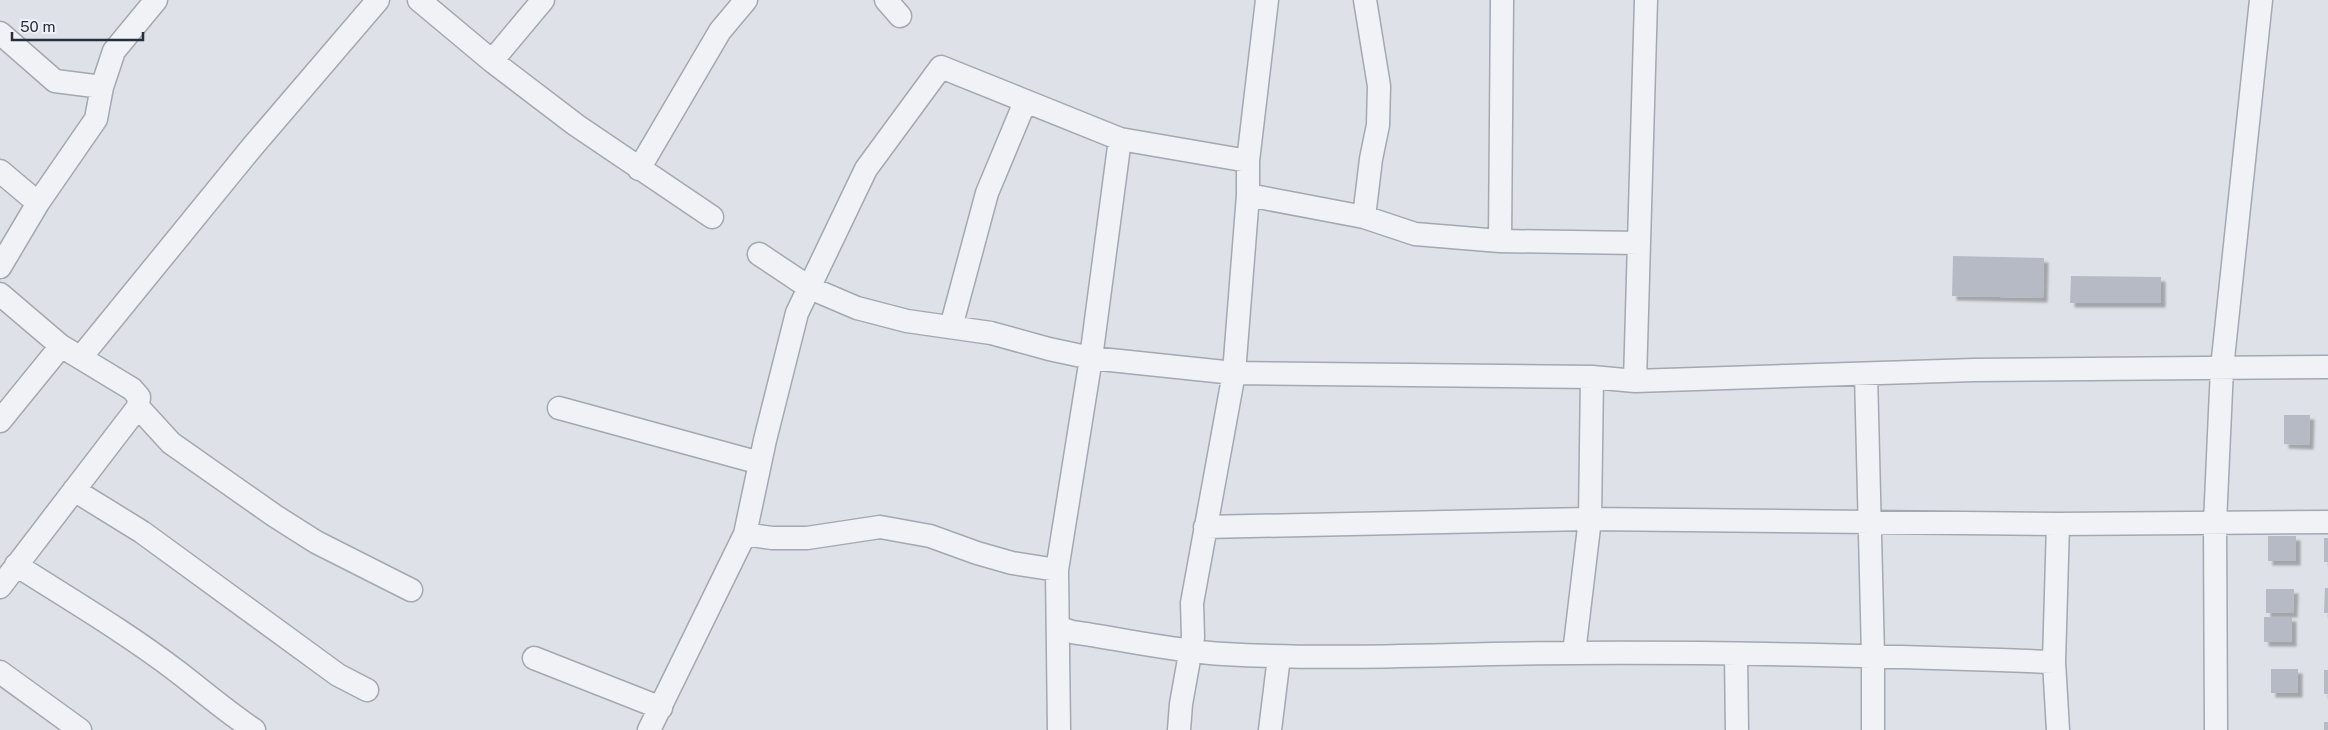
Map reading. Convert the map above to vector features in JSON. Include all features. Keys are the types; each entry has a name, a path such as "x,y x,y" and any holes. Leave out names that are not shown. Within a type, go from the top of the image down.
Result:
{"street":[{"path":"0,267 38,203 96,119 102,87 114,51 156,0"},
{"path":"81,357 253,146 378,0"},
{"path":"419,0 492,61 576,125 712,217"},
{"path":"492,61 543,0"},
{"path":"639,169 720,31 746,0"},
{"path":"1180,730 1182,704 1193,637 1192,603 1234,373 1248,195 1248,160 1267,0"},
{"path":"1364,217 1371,159 1378,125 1379,86 1365,0"},
{"path":"1500,241 1502,0"},
{"path":"1635,381 1646,0"},
{"path":"2216,730 2215,522 2222,368 2261,0"},
{"path":"0,33 55,81 102,87"},
{"path":"534,658 656,723 745,534 760,463 797,313 866,169 941,67 1120,139 1248,160"},
{"path":"952,327 987,193 1025,102"},
{"path":"1059,730 1057,570 1091,358 1120,139"},
{"path":"0,171 38,203"},
{"path":"1248,195 1364,217 1415,234 1500,241 1638,243"},
{"path":"760,254 810,288 857,308 907,321 991,333 1049,350 1091,358 1234,373 1592,377 1635,381 1974,370 2328,368"},
{"path":"0,294 61,346 132,389 139,397 138,407 0,586"},
{"path":"0,421 61,346"},
{"path":"1866,374 1874,655 1873,730"},
{"path":"1574,652 1590,519 1592,377"},
{"path":"138,407 171,443 283,521 316,542 411,590"},
{"path":"559,408 760,463"},
{"path":"74,490 142,532 338,675 367,690"},
{"path":"1205,527 1590,519 2058,524 2328,522"},
{"path":"2058,524 2054,662 2058,730"},
{"path":"745,534 772,538 807,538 880,527 930,536 1012,563 1057,570"},
{"path":"16,565 113,626 179,672 226,712 254,730"},
{"path":"1058,626 1072,632 1191,651 1279,657 1574,652 1874,655 2054,662"},
{"path":"1736,654 1736,730"},
{"path":"1270,730 1279,657"},
{"path":"0,672 80,730"}],"building":[{"path":"1953,256 2044,258 2043,298 1952,296"},
{"path":"2071,276 2161,277 2161,303 2070,303"},
{"path":"2284,415 2310,415 2309,445 2284,444"},
{"path":"2268,536 2296,536 2296,561 2268,561"},
{"path":"2324,538 2328,538 2328,562 2324,562"},
{"path":"2325,588 2328,588 2328,613 2324,613"},
{"path":"2266,589 2294,589 2293,613 2266,613"},
{"path":"2264,617 2292,617 2292,642 2264,642"},
{"path":"2271,669 2298,669 2298,693 2271,693"},
{"path":"2324,670 2328,670 2328,694 2324,694"},
{"path":"2324,722 2328,722 2328,730 2324,730"}]}
